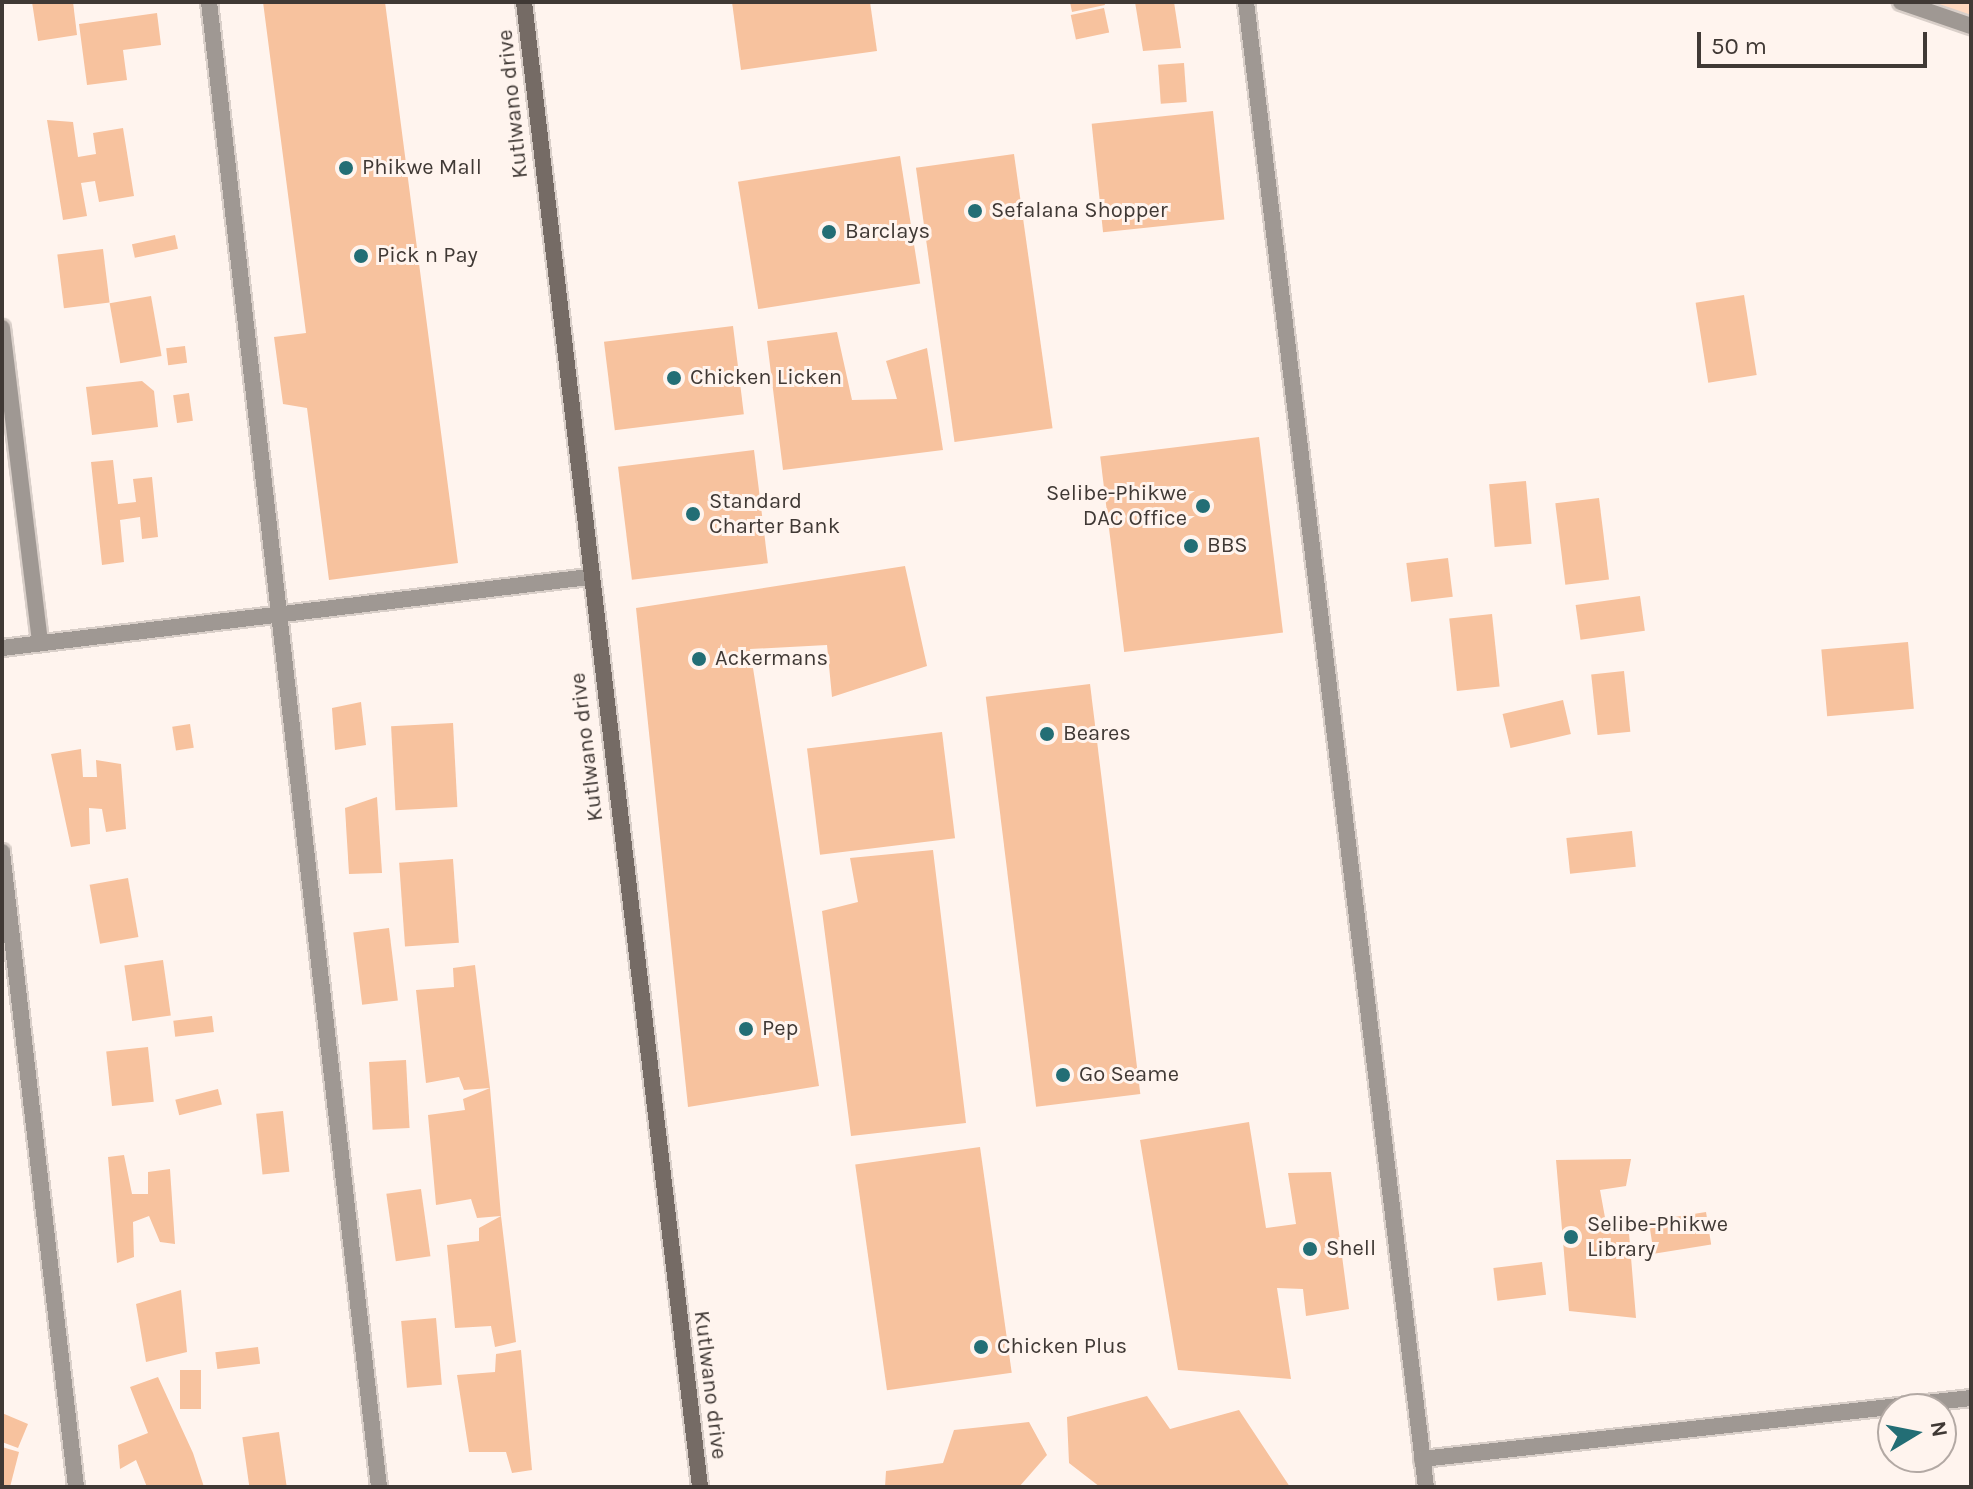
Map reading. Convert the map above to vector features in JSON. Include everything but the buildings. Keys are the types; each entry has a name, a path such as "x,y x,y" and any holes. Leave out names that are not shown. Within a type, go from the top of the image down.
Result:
{"street":[{"path":"209,2 284,613 379,1487"},
{"name":"Kutlwano drive","path":"524,2 589,577 700,1487"},
{"path":"1246,2 1426,1487"},
{"path":"1901,2 1971,26"},
{"path":"2,328 40,643"},
{"path":"2,648 589,577"},
{"path":"2,852 76,1487"},
{"path":"1422,1459 1971,1398"}],"shaded area":[{"path":"1884,2 1971,2 1971,25 1918,6"}],"place":[{"name":"Phikwe Mall","path":"346,168"},
{"name":"Sefalana Shopper","path":"975,211"},
{"name":"Barclays","path":"829,232"},
{"name":"Pick n Pay","path":"361,256"},
{"name":"Chicken Licken","path":"674,378"},
{"name":"Selibe-Phikwe DAC Office","path":"1203,506"},
{"name":"Standard Charter Bank","path":"693,514"},
{"name":"BBS","path":"1191,546"},
{"name":"Ackermans","path":"699,659"},
{"name":"Beares","path":"1047,734"},
{"name":"Pep","path":"746,1029"},
{"name":"Go Seame","path":"1063,1075"},
{"name":"Selibe-Phikwe Library","path":"1571,1237"},
{"name":"Shell","path":"1310,1249"},
{"name":"Chicken Plus","path":"981,1347"}]}
